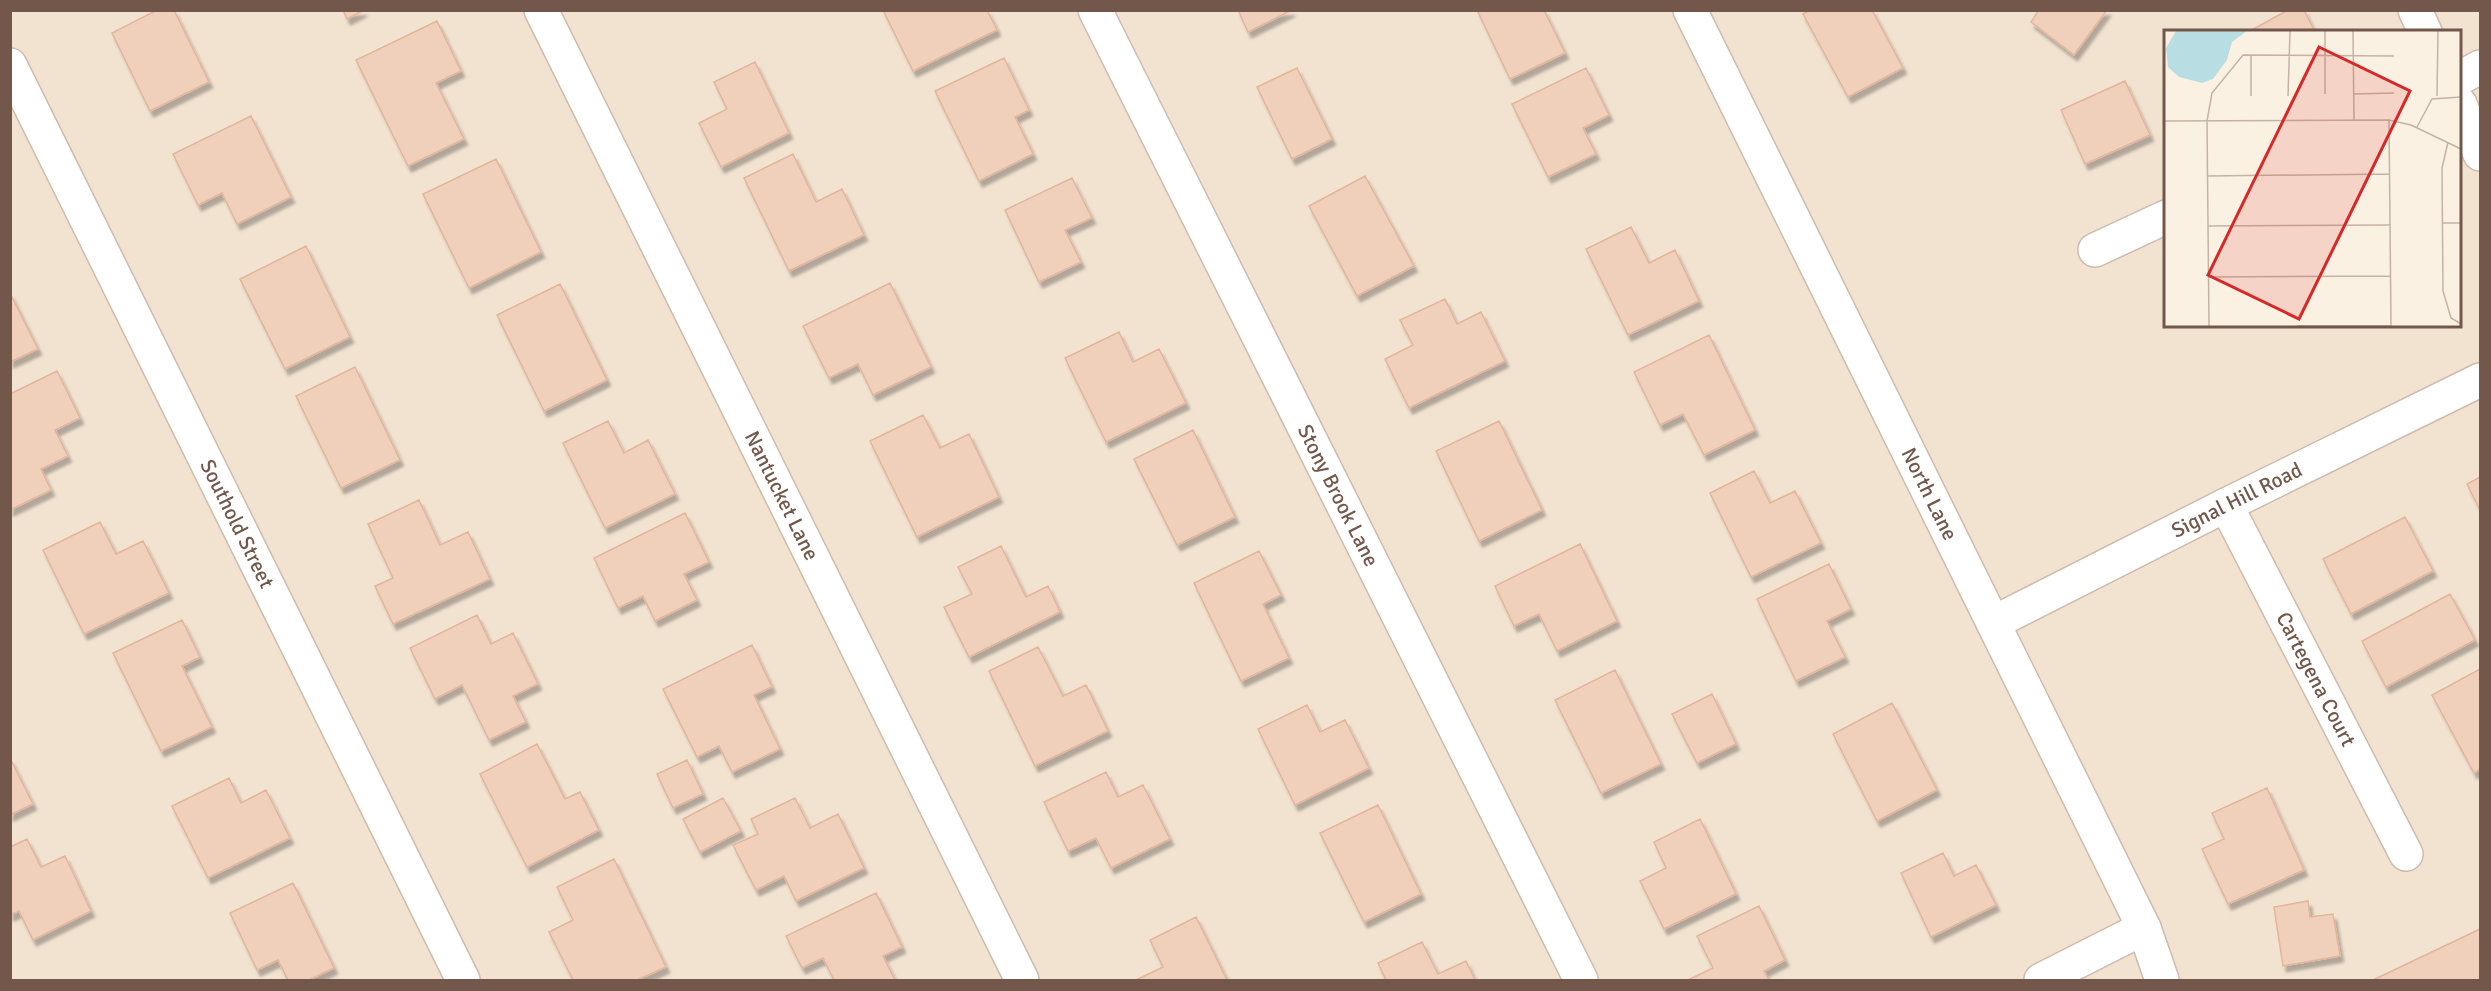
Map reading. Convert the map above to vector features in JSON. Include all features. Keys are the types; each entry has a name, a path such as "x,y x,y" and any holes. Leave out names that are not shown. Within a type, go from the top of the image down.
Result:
{"street":[{"name":"Nantucket Lane","path":"541,10 1022,981"},
{"name":"Stony Brook Lane","path":"1095,10 1581,981"},
{"name":"North Lane","path":"1690,10 2144,928 2162,981"},
{"path":"2415,10 2424,30"},
{"name":"Southold Street","path":"10,65 463,981"},
{"path":"2461,77 2481,67"},
{"path":"2461,106 2481,154"},
{"path":"2095,250 2164,218"},
{"name":"Signal Hill Road","path":"1994,623 2226,504 2481,380"},
{"name":"Cartegena Court","path":"2226,504 2406,854"},
{"path":"2042,981 2144,928"}],"shaded area":[{"path":"10,11 2480,11 2480,980 11,980"}],"building":[{"path":"157,10 174,10 209,82 150,111 112,33"},
{"path":"343,10 364,10 347,19"},
{"path":"883,10 987,10 997,30 913,71"},
{"path":"1238,10 1292,10 1248,32"},
{"path":"1477,10 1544,10 1565,53 1510,79"},
{"path":"1810,10 1872,10 1903,68 1848,97 1803,14"},
{"path":"2039,10 2107,10 2074,55 2031,22"},
{"path":"2288,10 2304,10 2314,30 2252,30"},
{"path":"437,21 461,71 436,83 464,139 408,166 356,60"},
{"path":"1004,58 1029,110 1015,117 1033,154 979,181 935,91"},
{"path":"755,62 789,133 721,167 699,123 727,109 714,82"},
{"path":"1297,68 1332,139 1292,159 1257,87"},
{"path":"1586,68 1609,115 1583,128 1596,154 1548,177 1512,104"},
{"path":"2125,81 2150,135 2085,164 2061,110"},
{"path":"251,116 291,197 237,224 222,193 198,205 173,154"},
{"path":"793,154 816,202 842,189 864,235 789,271 744,178"},
{"path":"496,159 541,252 469,288 423,194"},
{"path":"1365,176 1414,266 1357,296 1309,206"},
{"path":"1072,178 1092,218 1065,230 1081,262 1039,282 1005,210"},
{"path":"1631,227 1649,263 1675,250 1699,301 1628,335 1586,249"},
{"path":"306,246 350,337 285,369 240,279"},
{"path":"890,283 931,367 873,395 858,364 829,378 803,326"},
{"path":"560,284 607,380 544,411 497,315"},
{"path":"10,293 38,349 10,362"},
{"path":"1445,299 1457,324 1481,312 1505,361 1409,408 1385,359 1413,345 1400,320"},
{"path":"1119,332 1133,362 1159,349 1186,403 1106,442 1065,358"},
{"path":"1709,335 1755,430 1704,455 1683,414 1660,425 1634,372"},
{"path":"355,367 400,460 341,488 296,396"},
{"path":"57,371 80,418 55,430 68,456 41,469 51,490 10,510 10,394"},
{"path":"923,415 940,448 969,434 999,497 917,537 870,441"},
{"path":"608,421 624,453 648,440 675,494 605,528 563,443"},
{"path":"1499,421 1542,510 1479,541 1436,451"},
{"path":"1193,430 1235,517 1177,545 1134,459"},
{"path":"1754,471 1770,503 1795,491 1821,543 1751,577 1710,493"},
{"path":"2480,477 2480,510 2467,484"},
{"path":"419,500 440,545 468,532 490,579 393,624 375,586 393,578 368,524"},
{"path":"685,513 709,562 684,574 697,600 655,621 643,596 618,608 594,558"},
{"path":"2405,517 2433,571 2351,614 2323,559"},
{"path":"100,522 116,554 143,541 169,593 84,634 43,550"},
{"path":"1580,544 1617,621 1557,651 1539,614 1514,626 1495,586"},
{"path":"1001,546 1026,597 1048,586 1060,612 969,657 944,607 972,594 958,567"},
{"path":"1259,551 1281,595 1263,604 1289,658 1241,681 1194,583"},
{"path":"1829,564 1851,609 1827,621 1845,657 1796,681 1757,599"},
{"path":"2450,594 2475,640 2386,687 2362,641"},
{"path":"477,615 491,644 513,633 538,684 513,696 526,722 489,740 462,685 435,699 410,648"},
{"path":"182,620 200,657 182,666 212,727 161,751 113,653"},
{"path":"752,645 772,687 754,695 780,749 732,772 719,746 697,757 663,689"},
{"path":"1038,647 1063,696 1086,685 1108,731 1035,766 989,671"},
{"path":"2480,669 2480,769 2474,773 2432,695"},
{"path":"1615,670 1661,764 1601,793 1555,700"},
{"path":"1712,694 1736,744 1697,763 1672,714"},
{"path":"1892,703 1937,790 1877,821 1833,734"},
{"path":"1307,705 1320,732 1345,720 1369,768 1295,805 1258,729"},
{"path":"537,744 565,799 580,792 599,830 527,867 480,774"},
{"path":"10,758 33,804 10,815"},
{"path":"687,760 703,794 673,808 657,774"},
{"path":"1106,772 1118,797 1143,785 1170,839 1111,868 1096,838 1068,851 1044,802"},
{"path":"229,778 241,803 266,790 290,838 208,878 172,806"},
{"path":"2267,788 2304,870 2228,904 2202,849 2224,839 2212,813"},
{"path":"723,798 741,831 700,852 683,819"},
{"path":"795,798 810,828 838,814 864,868 796,901 784,876 756,890 733,845 758,834 751,819"},
{"path":"1378,805 1421,894 1364,922 1320,833"},
{"path":"1700,819 1736,894 1664,929 1640,881 1666,868 1654,842"},
{"path":"27,839 41,867 65,856 91,911 33,940 19,911 10,915 10,847"},
{"path":"1943,853 1954,876 1976,865 1996,905 1931,937 1901,873"},
{"path":"614,859 666,967 637,980 573,980 549,932 573,920 557,887"},
{"path":"293,883 334,968 309,980 288,980 278,960 257,970 230,913"},
{"path":"876,893 902,947 883,956 895,980 834,980 823,958 802,968 786,936"},
{"path":"2308,901 2310,917 2333,914 2340,956 2283,966 2274,907"},
{"path":"1759,906 1785,960 1764,971 1769,980 1688,980 1713,968 1697,936"},
{"path":"1196,917 1227,980 1136,980 1163,967 1150,940"},
{"path":"2480,929 2480,980 2375,979"},
{"path":"1422,942 1438,974 1466,961 1475,980 1386,980 1378,963"}]}
